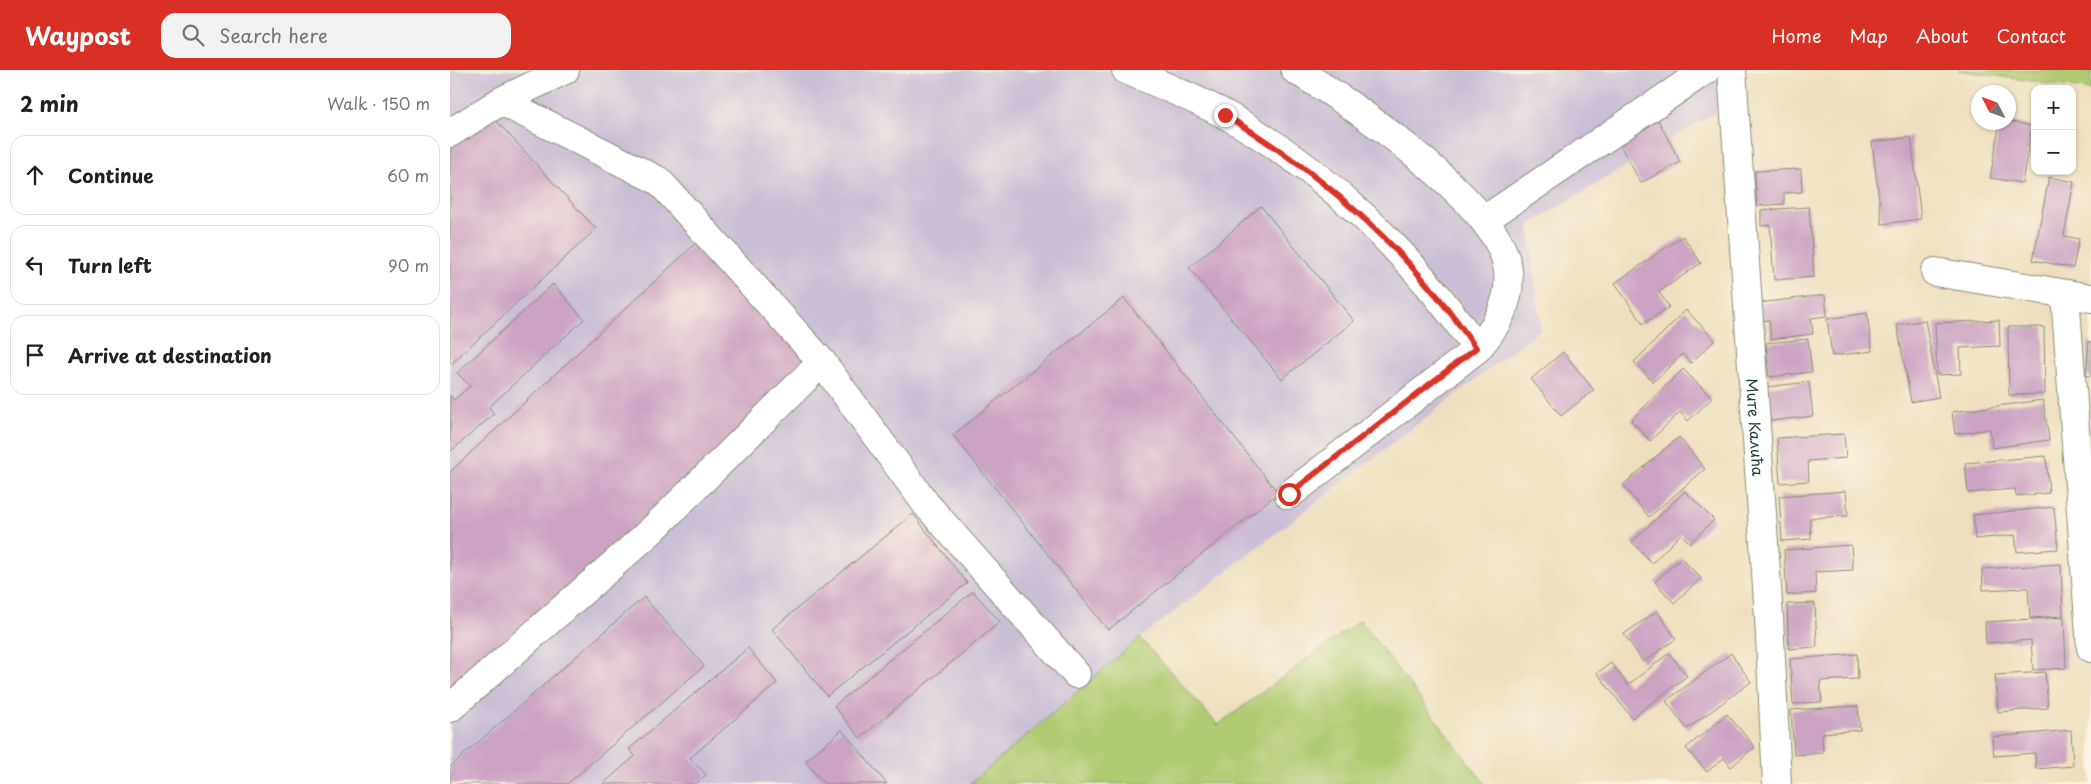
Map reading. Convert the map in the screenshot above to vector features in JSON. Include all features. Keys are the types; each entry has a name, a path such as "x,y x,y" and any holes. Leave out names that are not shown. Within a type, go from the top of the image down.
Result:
{"street":[{"path":"450,133 501,101 565,70"},
{"path":"1126,70 1225,115 1276,145 1322,180 1360,213 1402,255 1455,317 1476,348"},
{"path":"1289,494 1476,348 1493,330 1506,305 1508,282 1503,252 1484,220 1444,179 1325,87 1295,70"},
{"path":"1484,220 1706,70"},
{"name":"Мите Калића","path":"1732,70 1769,617 1777,784"},
{"path":"501,101 659,181 822,362 926,504 1076,674"},
{"path":"1935,272 2078,296 2091,648"},
{"path":"450,708 650,532 822,362"}],"shaded area":[{"path":"450,70 1721,70 1722,108 1529,225 1541,329 1140,638 970,784 450,784"}],"green space":[{"path":"1958,70 2091,70 2091,90 2076,88 2076,85 2058,85"},
{"path":"1360,620 1485,784 970,784 1140,638 1218,725"}],"building":[{"path":"490,114 596,229 450,365 450,151"},
{"path":"1655,114 1680,162 1641,183 1615,136"},
{"path":"2016,123 2031,126 2022,183 1990,178 1999,130 2016,130"},
{"path":"1911,137 1921,219 1882,224 1872,142"},
{"path":"1801,169 1802,192 1784,193 1784,204 1757,206 1755,171"},
{"path":"2049,177 2074,182 2064,236 2079,239 2073,268 2033,260"},
{"path":"1261,206 1354,321 1282,379 1189,268"},
{"path":"1809,207 1814,277 1774,280 1770,225 1761,226 1761,210"},
{"path":"1683,236 1701,263 1659,292 1669,307 1643,324 1615,283"},
{"path":"699,240 815,361 569,590 450,696 450,472"},
{"path":"553,284 584,319 489,407 494,414 450,452 450,395 454,400 470,386 457,373"},
{"path":"1825,295 1827,316 1811,318 1813,334 1771,339 1769,320 1760,321 1758,303"},
{"path":"1124,298 1278,493 1108,630 953,435"},
{"path":"1686,310 1715,340 1691,363 1683,354 1653,382 1634,362"},
{"path":"1867,313 1872,351 1832,356 1827,319"},
{"path":"1925,320 1939,397 1911,402 1897,325"},
{"path":"1999,320 2000,346 1960,348 1961,374 1937,375 1935,323"},
{"path":"2008,327 2044,327 2045,394 2009,395"},
{"path":"1808,339 1812,372 1769,377 1766,343"},
{"path":"2089,341 2091,342 2091,376 2086,376"},
{"path":"1563,352 1594,390 1561,416 1531,379"},
{"path":"1683,369 1712,398 1688,421 1680,412 1650,441 1631,420"},
{"path":"1809,382 1813,416 1770,421 1766,387"},
{"path":"2043,400 2049,440 1992,448 1990,429 1955,434 1952,412"},
{"path":"1844,434 1846,458 1808,461 1809,481 1780,483 1777,438"},
{"path":"1679,437 1705,469 1649,517 1623,485"},
{"path":"2046,456 2049,493 2016,496 2015,489 1968,493 1965,463"},
{"path":"1685,491 1714,520 1690,543 1681,534 1652,563 1632,542"},
{"path":"1846,491 1848,516 1810,518 1811,539 1782,541 1779,496"},
{"path":"2054,507 2058,549 2017,552 2015,535 1975,539 1973,515"},
{"path":"913,514 967,583 827,696 772,629"},
{"path":"1851,545 1853,570 1815,572 1816,593 1787,595 1784,550"},
{"path":"1681,558 1701,578 1674,603 1655,582"},
{"path":"2061,564 2063,616 2030,618 2028,588 1983,590 1982,569"},
{"path":"973,591 1000,622 860,738 834,706"},
{"path":"644,597 704,666 567,784 450,784 450,767"},
{"path":"1815,603 1817,647 1789,649 1787,604"},
{"path":"1657,611 1676,639 1643,662 1624,634"},
{"path":"2064,617 2066,668 2033,670 2031,640 1986,643 1985,622"},
{"path":"748,648 777,683 690,758 706,775 695,784 603,784 635,756 629,749"},
{"path":"1669,653 1687,676 1632,718 1597,673 1611,663 1628,685"},
{"path":"1731,653 1751,682 1687,729 1666,701"},
{"path":"1857,654 1858,679 1820,681 1822,702 1793,704 1790,659"},
{"path":"2045,672 2048,708 1998,712 1995,675"},
{"path":"1858,706 1860,730 1822,733 1823,753 1794,755 1791,710"},
{"path":"1727,714 1755,747 1731,767 1724,758 1707,772 1686,748"},
{"path":"842,730 887,784 824,784 805,761"},
{"path":"2071,730 2073,766 2036,769 2035,753 1994,756 1992,737"}],"route":[{"path":"1225,115 1276,145 1322,180 1360,213 1402,255 1455,317 1476,348 1289,494"}]}
